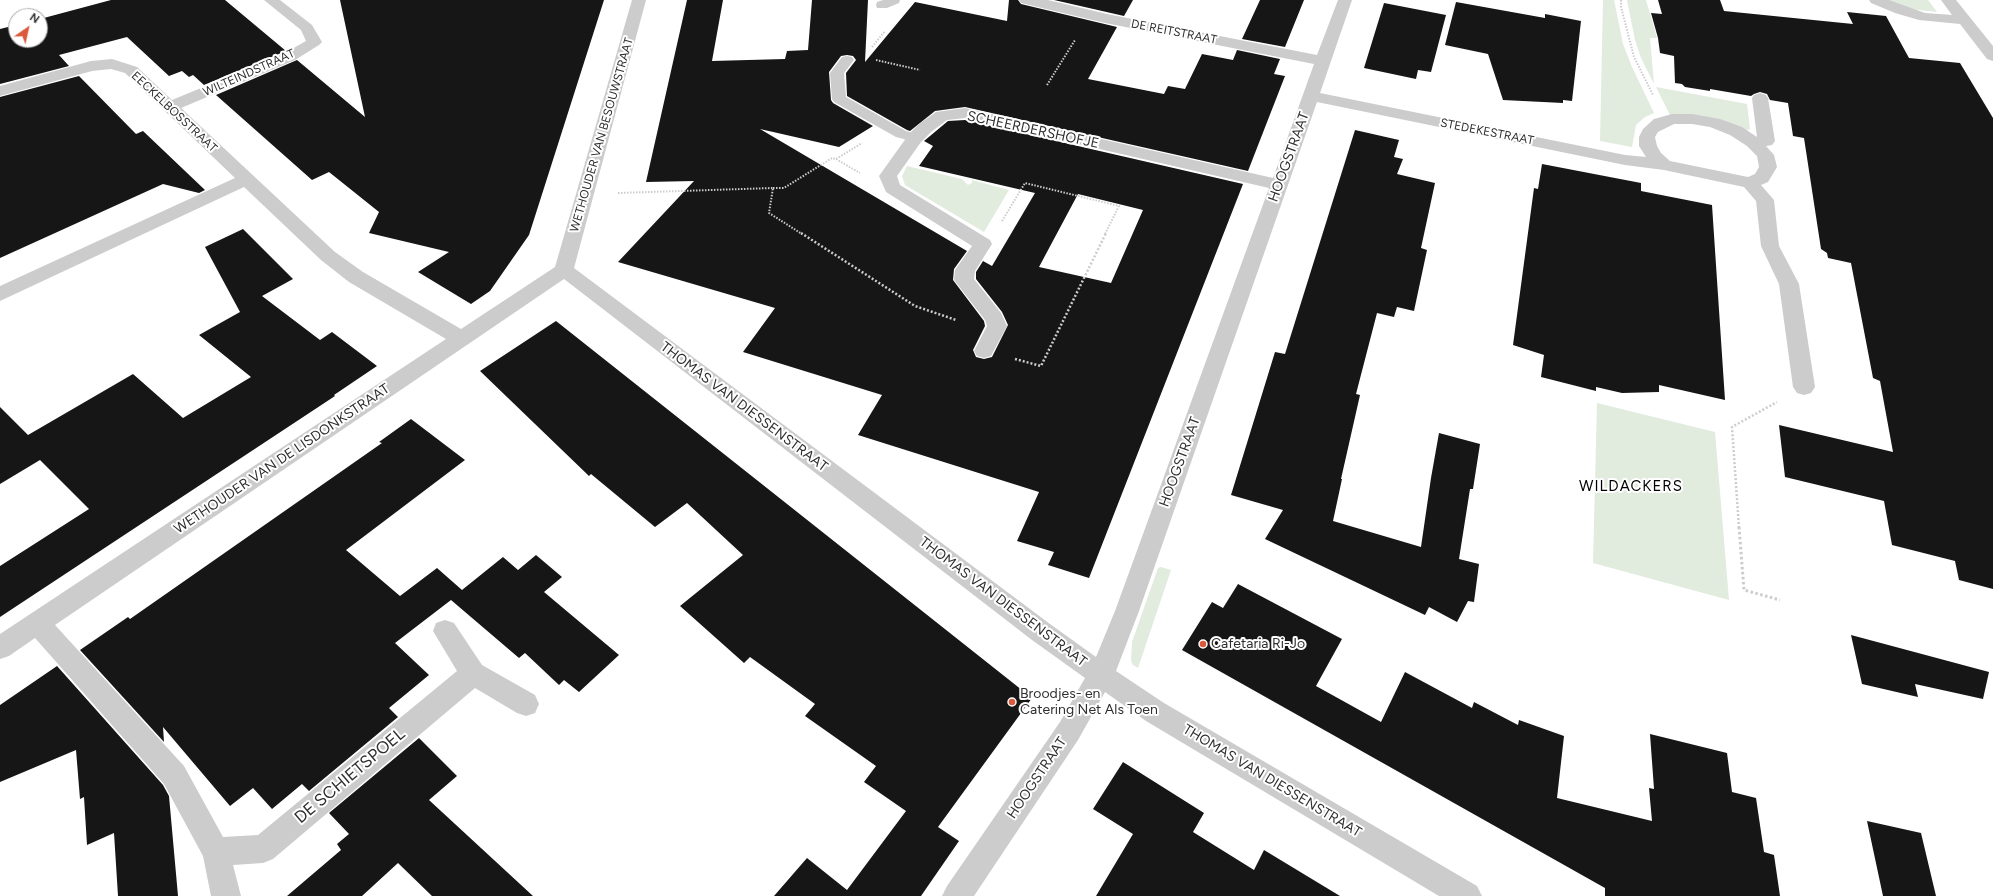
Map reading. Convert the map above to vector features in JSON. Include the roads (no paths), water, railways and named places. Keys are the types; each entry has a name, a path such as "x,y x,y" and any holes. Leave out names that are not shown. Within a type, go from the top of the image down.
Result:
{"street":[{"name":"WILTEINDSTRAAT","path":"170,107 289,57 314,42 307,28 271,0"},
{"name":"WETHOUDER VAN BESOUWSTRAAT","path":"564,270 639,0"},
{"name":"DE REITSTRAAT","path":"1026,0 1323,62"},
{"name":"HOOGSTRAAT","path":"957,896 1068,731 1101,675 1130,604 1345,0"},
{"path":"1876,0 1900,10 1924,17 1963,20"},
{"path":"1948,0 1993,55"},
{"name":"EECKELBOSSTRAAT","path":"0,91 91,66 112,64 131,70 328,256 356,277 461,339"},
{"name":"STEDEKESTRAAT","path":"1311,96 1609,157 1664,165 1750,183"},
{"path":"1753,142 1766,141 1760,98"},
{"name":"SCHEERDERSHOFJE","path":"984,351 997,326 994,318 964,280 965,270 984,244 892,188 888,176 915,138 925,128 942,116 965,113 1279,185"},
{"path":"1664,165 1654,156 1648,146 1647,137 1651,129 1660,123 1672,119 1692,119 1714,123 1736,131 1753,142 1765,155 1768,167 1762,178 1750,183 1765,200 1770,246 1789,284 1804,387"},
{"path":"0,294 247,179"},
{"name":"WETHOUDER VAN DE LISDONKSTRAAT","path":"0,648 564,270"},
{"name":"THOMAS VAN DIESSENSTRAAT","path":"564,270 1003,603 1101,675 1155,712 1467,896"},
{"path":"36,623 174,775 216,852 226,896"},
{"path":"445,631 473,673 526,704"},
{"name":"DE SCHIETSPOEL","path":"216,852 263,849 473,673"}],"lane":[{"path":"882,5 894,0"},
{"path":"847,60 837,73 839,99 901,134 915,138"}],"place":[{"name":"Cafetaria Ri-Jo","path":"1203,644"},
{"name":"Broodjes- en Catering Net Als Toen","path":"1012,702"}],"district":[{"name":"WILDACKERS","path":"1631,487"}]}
